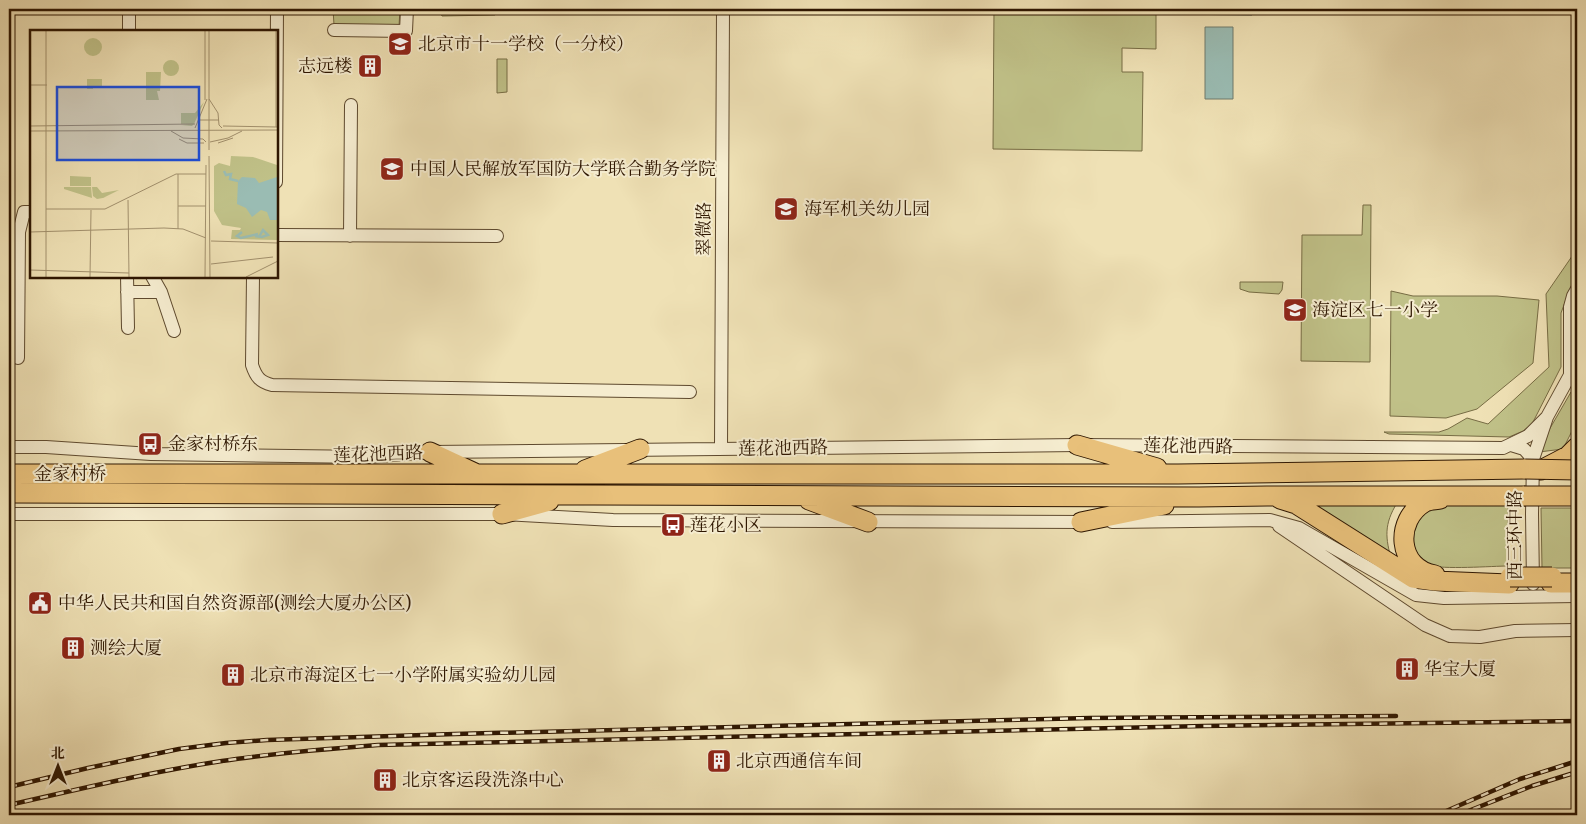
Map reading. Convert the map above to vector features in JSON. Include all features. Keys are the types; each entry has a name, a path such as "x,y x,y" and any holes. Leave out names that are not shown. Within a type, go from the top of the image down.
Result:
{"highway":[{"path":"1077,445 1178,474"},
{"path":"1533,466 1568,456 1577,447"},
{"path":"572,475 640,449"},
{"path":"430,452 480,475"},
{"name":"莲花池西路","path":"132,474 1178,474 1533,466 1577,470"},
{"name":"金家村桥","path":"9,474 132,474"},
{"name":"金家村桥","path":"9,493 572,495"},
{"path":"502,514 572,495 1577,496"},
{"path":"796,495 868,522"},
{"path":"1267,496 1296,504 1414,578 1435,581 1551,580 1577,583"},
{"path":"1454,496 1426,502 1410,517 1403,538 1404,549 1422,571 1444,576 1509,580"},
{"path":"1081,522 1199,497"},
{"path":"1551,580 1577,576"}],"street":[{"path":"129,9 129,30"},
{"path":"277,9 277,30"},
{"path":"334,30 406,31 407,9"},
{"name":"翠微路","path":"721,449 723,9"},
{"path":"350,236 351,105"},
{"path":"18,358 14,267 24,212 30,212"},
{"path":"278,235 497,236"},
{"path":"127,278 128,328"},
{"path":"153,278 161,292 174,331"},
{"path":"253,278 252,366 255,375 263,383 272,385 690,392"},
{"name":"西三环中路","path":"1577,289 1570,307 1574,375 1547,417 1533,466 1532,514 1533,596 1577,596"},
{"path":"127,292 161,292"},
{"name":"莲花池西路","path":"9,447 46,447 151,454 368,457 430,452 1077,445 1504,448 1528,436 1547,417"},
{"path":"1511,445 1524,449 1533,466"},
{"path":"9,514 502,514 613,520 868,522 1270,520 1299,528 1416,595 1444,598 1533,596"},
{"path":"1270,520 1425,625 1450,636 1480,637 1516,630 1577,630"}],"green space":[{"path":"333,9 400,9 399,26 334,25"},
{"path":"415,9 507,9 507,13 442,16 441,14 419,13"},
{"path":"994,9 1156,9 1156,49 1122,48 1122,72 1143,72 1142,151 993,149"},
{"path":"497,59 507,59 507,92 497,93"},
{"path":"1363,205 1371,205 1370,362 1301,361 1302,235 1362,235"},
{"path":"1577,249 1577,280 1568,294 1561,313 1561,367 1532,424 1523,431 1509,437 1389,434 1384,432 1439,432 1467,418 1488,424 1549,367 1546,294"},
{"path":"1240,282 1283,282 1282,290 1279,294 1249,292 1240,289"},
{"path":"1391,291 1413,296 1497,296 1539,300 1533,363 1477,409 1446,418 1390,416"},
{"path":"1571,392 1577,392 1575,425 1563,449 1539,452 1549,430"},
{"path":"1397,503 1390,518 1387,531 1392,561 1317,511 1314,504"},
{"path":"1436,503 1508,505 1508,566 1444,567 1430,565 1424,561 1409,543 1413,520"},
{"path":"1541,508 1577,508 1577,568 1542,568"}],"water":[{"path":"1164,9 1252,9 1252,15 1164,14"},
{"path":"1205,27 1233,27 1233,99 1205,99"}],"railway":[{"path":"9,787 179,749 267,740 1090,718 1396,716"},
{"path":"9,805 195,765 280,753 378,745 1204,726 1577,721"},
{"path":"1437,815 1520,779 1577,761"},
{"path":"1458,815 1532,786 1577,772"}],"place":[{"name":"北京市十一学校（一分校）","path":"400,44"},
{"name":"志远楼","path":"370,66"},
{"name":"中国人民解放军国防大学联合勤务学院","path":"392,169"},
{"name":"海军机关幼儿园","path":"786,209"},
{"name":"海淀区七一小学","path":"1295,310"},
{"name":"金家村桥东","path":"150,444"},
{"name":"莲花小区","path":"673,525"},
{"name":"中华人民共和国自然资源部(测绘大厦办公区)","path":"40,603"},
{"name":"测绘大厦","path":"73,648"},
{"name":"华宝大厦","path":"1407,669"},
{"name":"北京市海淀区七一小学附属实验幼儿园","path":"233,675"},
{"name":"北京西通信车间","path":"719,761"},
{"name":"北京客运段洗涤中心","path":"385,780"}]}
